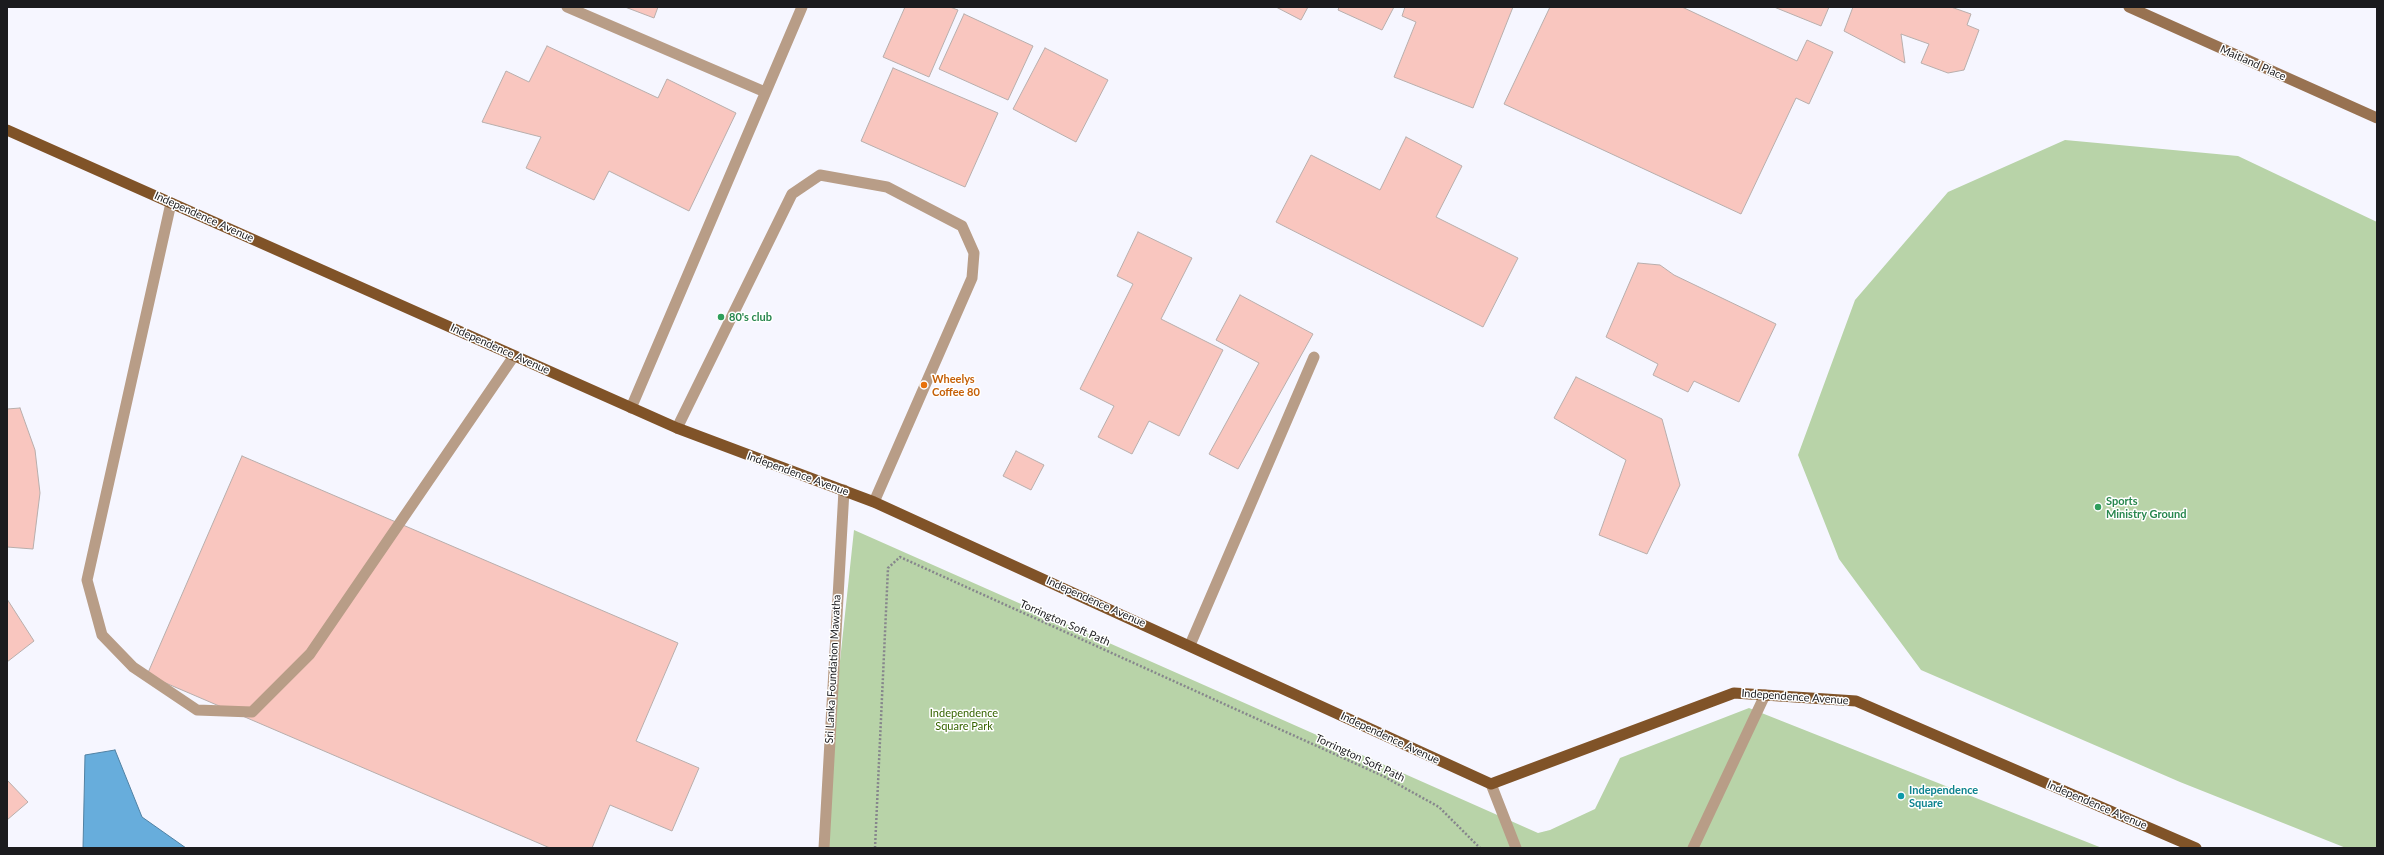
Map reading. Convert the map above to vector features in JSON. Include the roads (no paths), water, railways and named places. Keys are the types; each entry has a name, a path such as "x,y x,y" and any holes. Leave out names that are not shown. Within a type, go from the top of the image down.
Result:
{"main road":[{"name":"Maitland Place","path":"2129,7 2377,118"},
{"name":"Independence Avenue","path":"7,130 677,428 778,468 844,490 874,502 1190,645 1491,784 1734,692 1856,701 2196,848"}],"street":[{"path":"567,7 765,92"},
{"path":"631,408 802,7"},
{"path":"677,428 792,194 820,175 887,187 962,226 974,253 972,278 874,502"},
{"path":"171,203 87,580 102,635 133,667 197,710 252,712 310,654 514,356"},
{"path":"1190,645 1314,357"},
{"name":"Sri Lanka Foundation Mawatha","path":"824,848 844,490"},
{"path":"1693,848 1765,695"},
{"path":"1491,784 1516,848"}],"water":[{"path":"115,750 142,817 186,848 83,848 85,755"}],"place":[{"name":"80's club","path":"721,317"},
{"name":"Wheelys Coffee 80","path":"924,385"},
{"name":"Sports Ministry Ground","path":"2098,507"},
{"name":"Independence Square","path":"1901,796"}],"park label":[{"name":"Independence Square Park","path":"964,719"}]}
